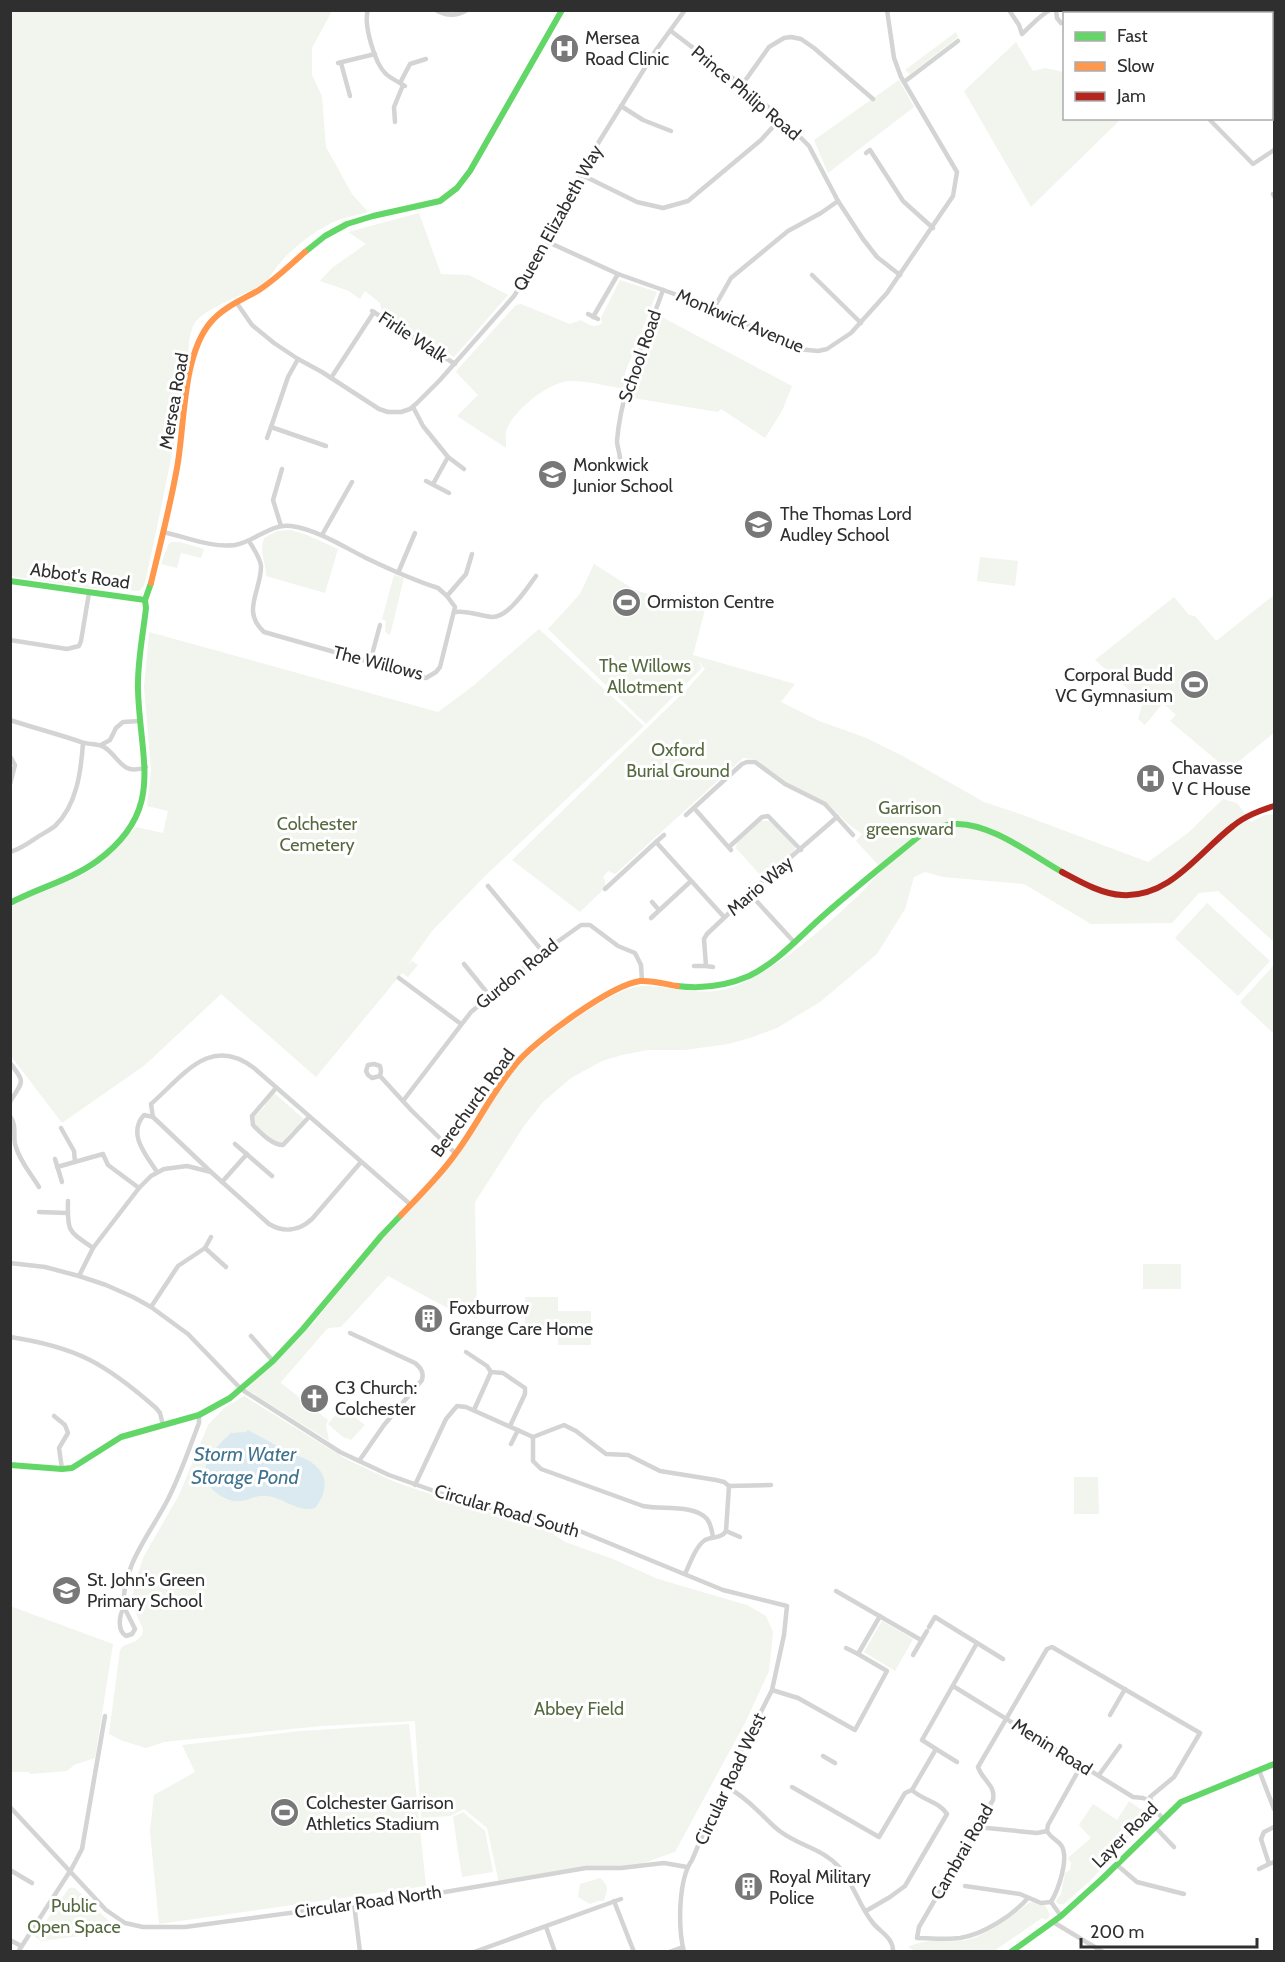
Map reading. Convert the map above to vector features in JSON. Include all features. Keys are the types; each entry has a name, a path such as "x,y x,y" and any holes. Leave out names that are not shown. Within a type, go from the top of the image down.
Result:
{"street":[{"path":"368,10 367,25 383,72 402,85"},
{"path":"436,10 452,15 462,14 467,10"},
{"name":"Mersea Road","path":"10,903 83,870 108,853 121,840 139,815 145,789 146,767 140,721 138,666 146,608 145,600 152,585 176,478 192,367 203,333 214,316 262,288 308,248 335,230 440,201 449,195 464,181 562,10"},
{"name":"Monkwick Avenue","path":"548,242 618,274 714,308 798,349 808,351 827,349 840,341 887,293 933,228 953,196 957,172 904,82 894,58 887,10"},
{"path":"1009,10 1019,25 1024,41"},
{"path":"1023,34 1050,10"},
{"path":"1056,10 1057,18 1061,23"},
{"name":"Queen Elizabeth Way","path":"413,407 455,364 514,296 548,242 592,153 682,12"},
{"name":"Prince Philip Road","path":"670,31 781,118 809,146 838,201 877,256 900,275"},
{"path":"742,86 769,47 784,38 791,37 801,39 814,48 873,99"},
{"path":"904,82 958,40"},
{"path":"344,54 342,62 350,96"},
{"path":"342,62 375,54"},
{"path":"395,122 394,107 410,64 426,59"},
{"path":"862,99 868,94"},
{"path":"621,106 643,120 671,131"},
{"path":"582,175 637,202 663,208 688,201 761,140 781,118"},
{"path":"1210,120 1252,164 1275,150"},
{"path":"870,150 903,201 933,228"},
{"path":"714,308 731,278 788,231 838,201"},
{"path":"593,317 618,274"},
{"path":"812,275 861,322"},
{"name":"School Road","path":"620,459 617,441 623,403 663,290"},
{"path":"236,302 252,325 262,334 379,409 400,412 413,407 423,426 448,457 464,469"},
{"name":"Firlie Walk","path":"331,378 373,312 455,364"},
{"path":"267,438 288,377 298,359"},
{"path":"271,427 326,446"},
{"path":"433,484 448,457"},
{"path":"281,526 273,500 282,469"},
{"path":"426,480 449,493"},
{"path":"279,482 286,484"},
{"path":"322,535 352,482"},
{"path":"348,492 354,494"},
{"path":"163,532 223,546 249,541 281,526 297,527 322,535 398,573 438,588 455,607 455,612 463,611 491,617 500,616 509,610 536,576"},
{"path":"398,573 409,540 415,533"},
{"name":"The Willows","path":"249,541 261,566 253,603 253,614 257,626 264,632 426,678 440,667 444,658 455,612"},
{"path":"447,596 466,573 472,554"},
{"name":"Abbot's Road","path":"10,581 145,600"},
{"path":"525,590 531,595"},
{"path":"10,640 67,649 79,646 88,593"},
{"path":"370,662 380,625"},
{"path":"377,636 386,638"},
{"path":"10,720 83,743 101,746 129,769 138,770 146,767"},
{"path":"101,746 110,740 116,728 123,722 140,721"},
{"path":"10,852 23,847 54,827 65,813 81,772 83,743"},
{"path":"10,756 15,765 11,784"},
{"path":"686,815 742,764 755,762 785,784 825,804 854,835"},
{"name":"Berechurch Road","path":"10,1465 72,1468 121,1437 200,1415 230,1398 273,1361 317,1313 381,1236 456,1154 508,1074 549,1034 597,1000 624,985 642,981 686,987 716,986 740,979 762,968 795,943 822,917 923,833 942,825 962,824 989,831 1096,889 1122,895 1145,894 1176,878 1228,828 1245,816 1261,808 1275,806"},
{"path":"694,808 730,849 762,817 768,816 801,850"},
{"name":"Mario Way","path":"706,966 704,939 724,917 837,817"},
{"path":"605,888 664,835"},
{"path":"656,842 724,917"},
{"path":"609,876 613,880"},
{"path":"651,918 691,881"},
{"path":"489,886 543,952"},
{"path":"750,894 795,943"},
{"path":"652,902 659,910"},
{"name":"Gurdon Road","path":"403,1101 461,1024 489,995 581,925 590,925 618,946 635,953 641,965 642,981"},
{"path":"464,964 489,995"},
{"path":"694,966 713,967"},
{"path":"399,978 461,1024"},
{"path":"153,1117 152,1104 196,1063 211,1055 234,1056 244,1060 411,1205"},
{"path":"10,1063 22,1078 22,1085 10,1102"},
{"path":"380,1076 456,1154"},
{"path":"276,1088 252,1116 254,1125 264,1135 276,1144 284,1145 309,1117"},
{"path":"157,1172 141,1148 137,1132 138,1121 144,1115 153,1117 269,1224 289,1230 303,1226 312,1219 361,1162"},
{"path":"10,1116 15,1123 15,1145 19,1155 39,1187"},
{"path":"61,1128 74,1151 75,1162"},
{"path":"235,1144 272,1176"},
{"path":"57,1167 103,1154 108,1165 139,1188"},
{"path":"187,1166 192,1154"},
{"path":"222,1182 248,1154"},
{"path":"55,1159 62,1182"},
{"path":"79,1276 93,1248 146,1180 157,1172 169,1168 187,1166 211,1172"},
{"path":"68,1201 69,1228 72,1233 93,1248"},
{"path":"39,1212 67,1213"},
{"path":"151,1307 178,1266 205,1248 211,1237"},
{"path":"205,1248 226,1267"},
{"name":"Circular Road South","path":"10,1263 79,1276 106,1285 151,1307 188,1334 241,1389 332,1447 389,1475 471,1504 517,1513 582,1532 741,1596 787,1606"},
{"path":"350,1333 415,1363 421,1368 423,1376 359,1461"},
{"path":"251,1336 273,1361"},
{"path":"10,1337 64,1348 109,1370 156,1408 163,1425"},
{"path":"466,1352 487,1366 491,1372"},
{"path":"470,1361 473,1356"},
{"path":"474,1410 491,1372"},
{"path":"491,1372 503,1373 525,1388 525,1394 510,1426"},
{"path":"416,1485 446,1419 454,1408 462,1406 533,1437 564,1425 576,1431 606,1454 628,1455 660,1472 716,1480 729,1486"},
{"path":"124,1607 121,1612 120,1631 126,1636 132,1634 135,1629 124,1607 124,1594 134,1561 173,1489 199,1423 200,1415"},
{"path":"54,1416 65,1425 68,1433 59,1448 62,1469"},
{"path":"511,1444 518,1430"},
{"path":"67,1435 75,1436"},
{"path":"533,1437 533,1461 541,1470 643,1506 677,1508 703,1515 710,1524 713,1537"},
{"path":"729,1486 745,1482 771,1485"},
{"path":"685,1574 699,1546 705,1540 723,1535 726,1531 729,1486"},
{"path":"726,1531 740,1537"},
{"path":"836,1591 921,1640"},
{"name":"Circular Road West","path":"683,1949 680,1911 687,1867 724,1785 772,1690 784,1635 787,1606"},
{"path":"858,1654 880,1616"},
{"path":"913,1655 935,1617 1003,1659"},
{"path":"957,1762 922,1740 977,1643"},
{"name":"Cambrai Road","path":"1028,1898 1016,1909 976,1933 957,1938 918,1938 920,1926 993,1800 992,1786 981,1775 978,1767 1047,1649 1052,1647 1125,1689"},
{"path":"772,1690 798,1698 855,1730 887,1671 846,1648"},
{"name":"Menin Road","path":"953,1686 1133,1797 1143,1798 1150,1802"},
{"path":"1110,1715 1125,1689 1200,1733 1174,1777 1150,1797 1152,1806 1163,1819"},
{"path":"10,1940 19,1949 82,1849 105,1716"},
{"name":"Menin Road","path":"1099,1775 1120,1746"},
{"path":"792,1787 879,1837 905,1793 912,1790 936,1749"},
{"path":"823,1756 835,1762"},
{"name":"Layer Road","path":"1011,1952 1061,1916 1181,1802 1275,1764"},
{"path":"1051,1902 1058,1890 1064,1855 1060,1844 1047,1831 1048,1825 1081,1766"},
{"path":"1259,1770 1275,1809"},
{"path":"724,1785 758,1810 779,1831 830,1858 847,1876 873,1923 888,1937 893,1952"},
{"path":"866,1911 890,1898 905,1886 947,1814 944,1809 918,1796 912,1790"},
{"name":"Circular Road North","path":"10,1808 105,1910 125,1923 143,1927 185,1927 433,1894 586,1868 621,1868 664,1863 687,1867"},
{"path":"977,1827 1037,1833 1047,1831"},
{"path":"1155,1827 1174,1847"},
{"path":"1259,1869 1272,1863 1261,1839 1264,1832 1275,1827"},
{"path":"1117,1865 1137,1882 1184,1894"},
{"path":"10,1870 32,1883"},
{"path":"965,1886 1020,1894 1041,1903 1051,1902"},
{"path":"474,1952 621,1899"},
{"path":"614,1901 634,1952"},
{"path":"1051,1902 1061,1916"},
{"path":"354,1904 360,1952"},
{"path":"1053,1922 1103,1952"},
{"path":"546,1927 555,1952"},
{"path":"669,1952 683,1949"}],"green space":[{"path":"10,11 332,11 312,48 312,75 322,96 326,147 352,194 368,212 336,221 316,232 287,255 267,283 211,309 194,324 190,338 187,376 162,503 144,586 139,591 90,588 11,576"},
{"path":"956,32 958,37 910,74 905,70"},
{"path":"1016,42 1033,71 1045,68 1063,72 1063,120 1120,120 1031,207 964,91"},
{"path":"899,80 914,107 828,173 814,140"},
{"path":"419,213 441,274 469,275 508,295 454,357 382,312 380,303 365,291 360,299 349,291 320,281 332,268 366,244 348,232"},
{"path":"620,280 657,292 625,373 624,387 575,381 552,386 533,398 511,422 506,431 506,448 457,416 478,395 456,372 457,370 516,305 521,304 570,324 581,320 596,326 602,323 601,318"},
{"path":"658,315 792,386 782,411 765,438 721,409 718,412 630,396"},
{"path":"291,530 338,549 325,593 266,576 262,553 264,538 277,531"},
{"path":"171,542 180,542 204,549 201,558 181,553 177,568 161,564"},
{"path":"980,557 1018,561 1015,586 977,581"},
{"path":"594,564 635,590 705,610 693,655 795,684 781,702 819,721 864,737 901,755 984,802 1148,862 1188,833 1223,799 1237,803 1251,822 1264,815 1274,814 1274,942 1218,891 1199,893 1172,923 1091,924 1024,884 943,877 925,872 914,877 905,909 877,954 820,1002 777,1028 728,1044 685,1050 648,1050 602,1061 571,1078 543,1102 524,1126 475,1202 477,1319 466,1313 453,1311 388,1276 341,1327 328,1328 281,1382 328,1420 326,1425 329,1441 246,1389 275,1363 315,1321 375,1247 437,1182 509,1075 519,1064 572,1021 629,989 643,986 714,991 738,985 771,968 818,931 883,870 856,841 862,834 827,803 786,783 754,759 743,758 615,874 608,871 603,877 605,888 580,912 512,860 705,669 698,661 702,668 646,724 548,629 580,594"},
{"path":"394,575 404,578 390,635 385,632 386,621 382,619"},
{"name":"Corporal Budd VC Gymnasium","path":"1274,595 1274,733 1228,770 1170,721 1176,715 1163,703 1145,725 1138,719 1143,702 1095,660 1174,597 1189,615 1195,616 1216,641"},
{"name":"Colchester Cemetery","path":"539,629 644,726 485,876 432,931 407,966 412,961 418,965 408,977 402,973 316,1077 221,994 145,1065 62,1123 11,1056 11,907 94,868 136,827 163,833 168,811 147,806 151,770 144,687 149,632 438,712 473,686"},
{"path":"761,821 773,821 795,845 794,854 767,878 762,877 736,848 737,843"},
{"path":"1207,903 1270,961 1238,996 1175,938"},
{"path":"1274,965 1274,1034 1240,1002"},
{"path":"274,1093 305,1120 283,1143 275,1142 255,1124 254,1117"},
{"path":"1143,1264 1181,1264 1181,1289 1143,1289"},
{"path":"525,1297 558,1297 558,1311 591,1311 591,1345 558,1345 558,1330 525,1330"},
{"name":"Abbey Field","path":"244,1396 346,1459 395,1482 474,1509 537,1523 565,1542 613,1559 658,1579 747,1605 766,1616 773,1632 769,1671 745,1723 675,1852 632,1867 581,1869 499,1883 487,1828 464,1809 450,1816 421,1818 415,1721 322,1726 164,1742 146,1748 109,1734 120,1650 142,1635 143,1629 131,1602 144,1556 179,1495 208,1425 224,1408"},
{"path":"342,1407 365,1425 351,1440 343,1437 328,1424"},
{"path":"1074,1477 1098,1477 1099,1514 1074,1514"},
{"path":"10,1606 113,1644 95,1758 74,1765 67,1771 31,1774 11,1772"},
{"path":"882,1621 913,1639 895,1671 864,1652"},
{"name":"Colchester Garrison Athletics Stadium","path":"409,1724 426,1886 159,1924 150,1831 154,1795 195,1772 182,1745 300,1731"},
{"path":"1129,1801 1143,1811 1140,1825 1092,1879 1064,1904 1058,1904 1056,1901 1061,1894 1065,1873 1070,1870 1071,1863 1068,1858 1091,1838 1079,1825 1093,1804 1117,1820"},
{"path":"463,1812 485,1831 493,1872 462,1877 453,1817"},
{"path":"600,1878 607,1891 604,1901 590,1904 578,1897 580,1884"},
{"name":"Public Open Space","path":"69,1888 75,1888 119,1931 42,1941 35,1937"},
{"path":"1030,1902 1044,1904 1050,1916 1046,1920 1042,1918 994,1951 915,1951 908,1947 922,1942 959,1941 978,1936 997,1926"}],"water":[{"name":"Storm Water Storage Pond","path":"248,1430 288,1452 297,1453 298,1456 320,1470 325,1484 321,1500 315,1508 302,1509 273,1497 263,1496 233,1501 214,1491 205,1476 208,1460 231,1433"}],"traffic: fast":[{"path":"305,252 325,236 347,224 440,201 457,188 470,171 562,10"},
{"path":"10,581 145,600"},
{"path":"10,903 87,868 119,842 133,823 141,803 144,783 138,680 145,600 151,583"},
{"path":"677,986 704,987 722,984 749,976 760,970 923,833 943,826 955,824 982,828 1010,841 1062,872"},
{"path":"10,1465 72,1468 121,1437 199,1415 230,1398 273,1361 303,1329 401,1215"},
{"path":"1011,1952 1061,1916 1181,1802 1274,1764"}],"traffic: slow":[{"path":"151,583 177,468 189,372 201,337 221,312 265,286 305,252"},
{"path":"401,1215 450,1161 507,1075 538,1042 593,1003 627,985 644,981 677,986"}],"traffic: jam":[{"path":"1062,872 1090,887 1106,892 1122,895 1139,894 1169,882 1238,822 1274,806"}],"place":[{"name":"Mersea Road Clinic","path":"564,48"},
{"name":"Monkwick Junior School","path":"552,475"},
{"name":"The Thomas Lord Audley School","path":"759,524"},
{"name":"Ormiston Centre","path":"626,602"},
{"name":"Corporal Budd VC Gymnasium","path":"1194,685"},
{"name":"Chavasse V C House","path":"1151,778"},
{"name":"Foxburrow Grange Care Home","path":"428,1318"},
{"name":"C3 Church: Colchester","path":"314,1398"},
{"name":"St. John's Green Primary School","path":"66,1590"},
{"name":"Colchester Garrison Athletics Stadium","path":"285,1813"},
{"name":"Royal Military Police","path":"748,1887"}],"park label":[{"name":"The Willows Allotment","path":"645,676"},
{"name":"Oxford Burial Ground","path":"678,760"},
{"name":"Garrison greensward","path":"910,818"}]}
